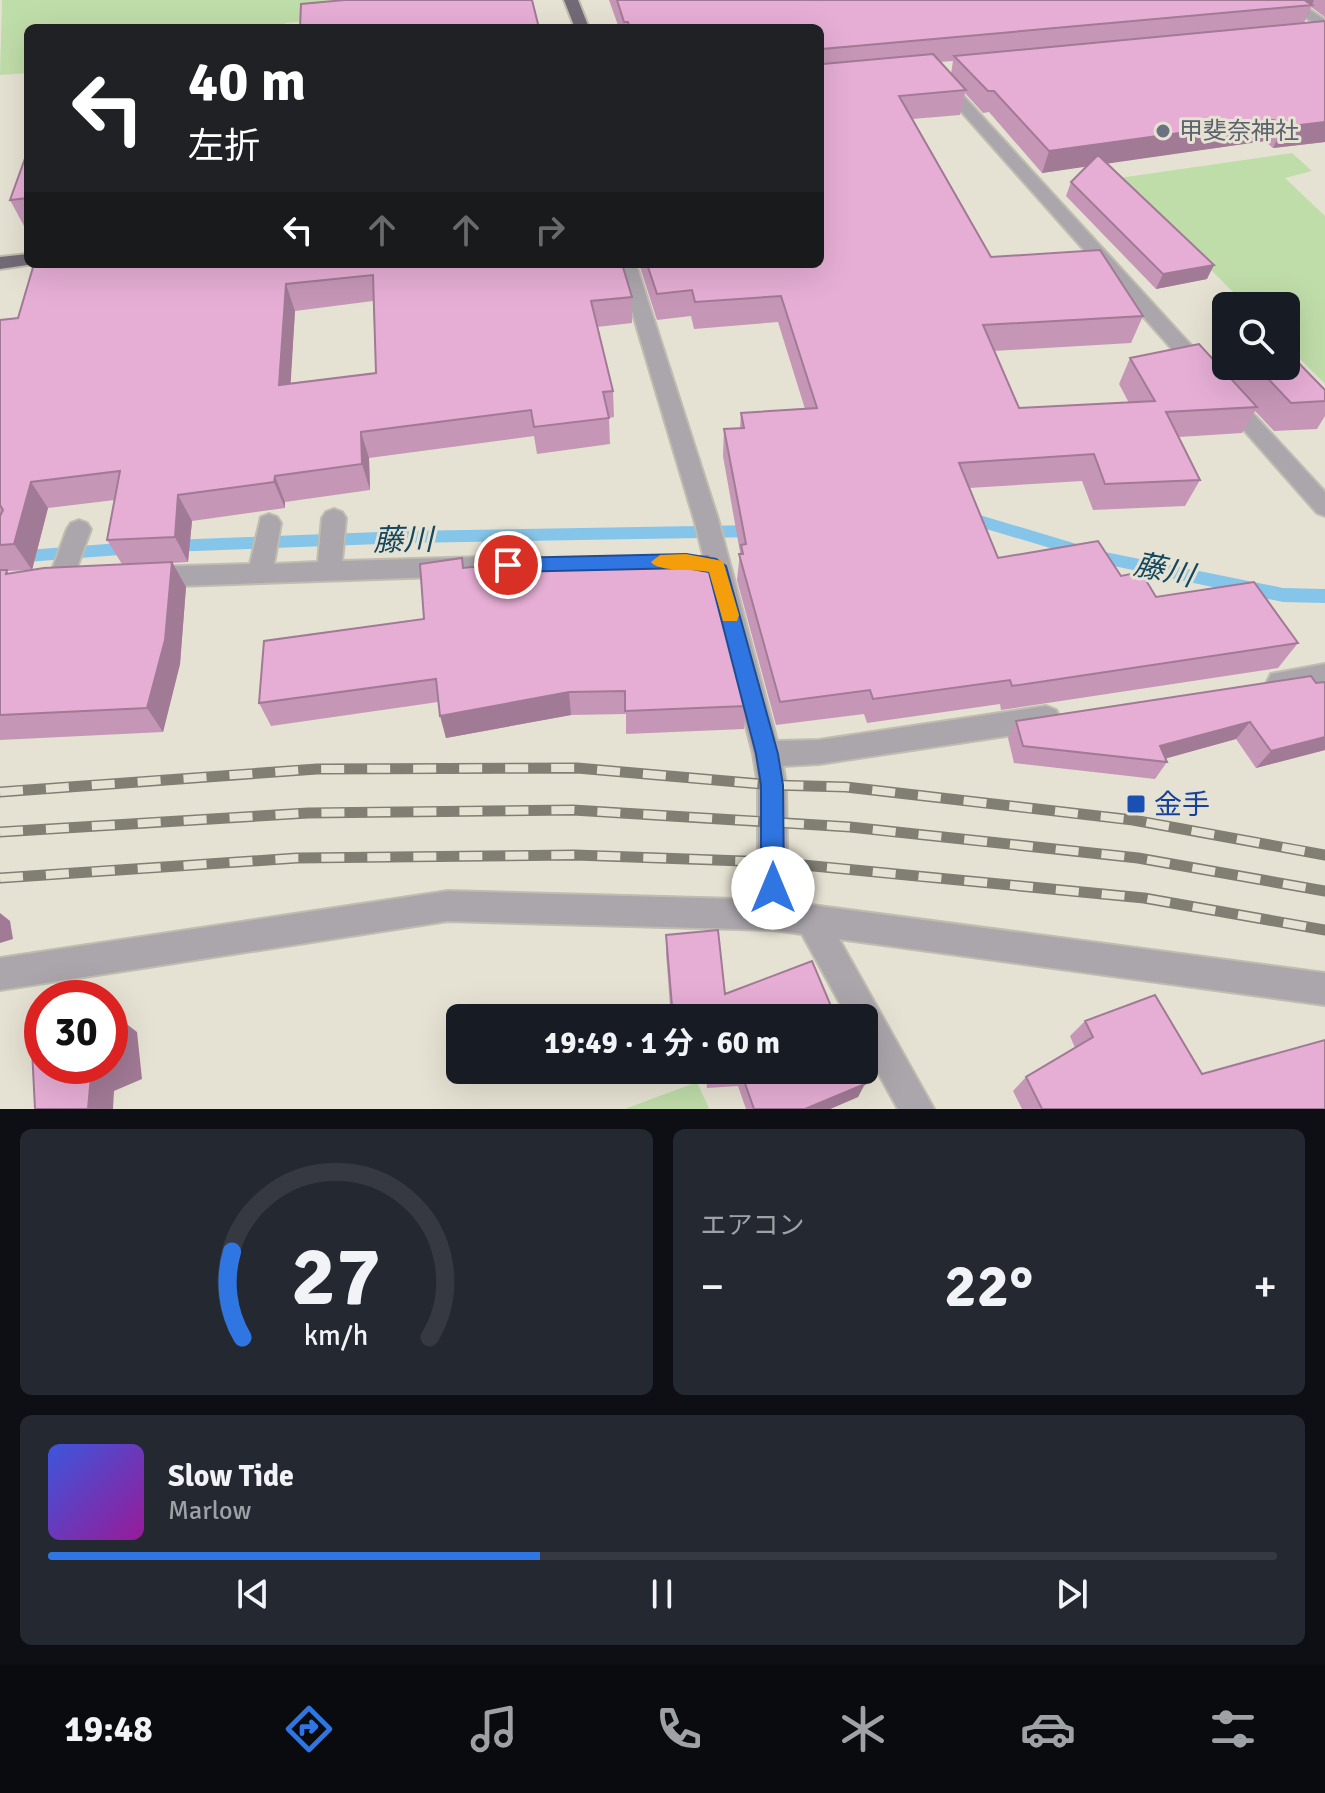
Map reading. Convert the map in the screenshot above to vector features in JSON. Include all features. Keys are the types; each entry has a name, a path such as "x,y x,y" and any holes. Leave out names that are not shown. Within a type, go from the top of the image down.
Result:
{"highway":[{"path":"571,0 580,24"},
{"path":"0,263 24,260"}],"street":[{"path":"1286,0 1325,26"},
{"path":"941,70 1325,507"},
{"path":"628,268 706,519 767,754 772,785 773,915"},
{"path":"330,566 334,518"},
{"path":"261,569 269,523"},
{"path":"30,582 70,577 79,529"},
{"path":"686,561 715,561"},
{"path":"129,578 330,566 547,564"},
{"path":"1259,685 1325,675"},
{"path":"767,754 819,752 1071,714"},
{"path":"0,974 448,906 773,915 1325,989"},
{"path":"811,920 917,1109"}],"green space":[{"path":"2,0 425,0 427,9 285,24 24,24 24,73 0,75"},
{"path":"1292,153 1312,171 1285,178 1325,216 1325,384 1300,359 1300,292 1233,292 1119,178"},
{"path":"698,1084 709,1109 625,1109"}],"building":[{"path":"345,0 532,0 538,24 300,24 301,4"},
{"path":"617,0 1304,0 1312,5 824,49 824,24 624,22"},
{"path":"1325,21 1325,122 1283,127 1274,120 1049,151 994,91 988,91 954,56"},
{"path":"933,54 966,90 899,96 991,257 1100,250 1143,316 983,325 1019,408 1155,401 1130,358 1199,344 1212,358 1212,380 1232,380 1257,407 1166,412 1200,480 1105,484 1094,454 959,463 998,558 1098,541 1121,576 1141,572 1156,597 1254,582 1298,643 1012,686 1010,680 873,699 870,690 780,702 739,554 743,554 741,545 746,544 724,429 744,428 741,413 817,408 781,296 695,302 692,290 657,294 648,268 824,268 824,64"},
{"path":"1098,155 1214,265 1163,274 1071,182"},
{"path":"24,161 24,198 10,200"},
{"path":"33,268 623,268 632,297 591,301 613,391 603,392 609,418 534,427 531,410 361,432 362,464 275,476 274,482 178,495 175,537 107,540 120,471 31,482 14,544 0,545 0,516 3,510 0,505 0,320 18,318","holes":["373,275 376,373 279,385 286,284"]},
{"path":"1300,364 1325,390 1325,401 1291,403 1269,380 1300,380"},
{"path":"708,556 746,706 625,711 625,691 569,692 440,716 436,679 259,703 264,641 424,619 420,564 462,558 463,568 579,557 579,562"},
{"path":"172,562 165,640 147,708 0,715 0,570 7,570 6,574 44,568"},
{"path":"1311,676 1316,683 1325,682 1325,737 1271,751 1250,722 1160,746 1167,762 1023,746 1016,721"},
{"path":"718,930 725,994 812,961 830,1004 672,1004 666,935"},
{"path":"1155,995 1202,1074 1325,1040 1325,1109 1042,1109 1026,1077 1093,1037 1085,1021"},
{"path":"34,1084 90,1084 88,1109 35,1109"},
{"path":"745,1084 865,1084 805,1109 754,1109"}],"waterway":[{"name":"藤川","path":"964,519 973,519 1100,557 1283,595 1325,596"},
{"name":"藤川","path":"169,546 406,537 757,531"},
{"name":"藤川","path":"0,558 133,548"}],"railway":[{"path":"0,792 317,769 577,768 772,785 846,787 1133,820 1325,855"},
{"path":"0,832 308,813 573,810 850,827 1138,858 1325,891"},
{"path":"0,878 297,858 575,855 772,862 1144,898 1325,930"}],"slow traffic":[{"path":"660,562 686,561 716,566 730,615"}],"place":[{"name":"甲斐奈神社","path":"1163,131"},
{"name":"金手","path":"1136,804"}],"route":[{"path":"508,565 686,561 716,566 767,754 772,785 773,888"}]}
